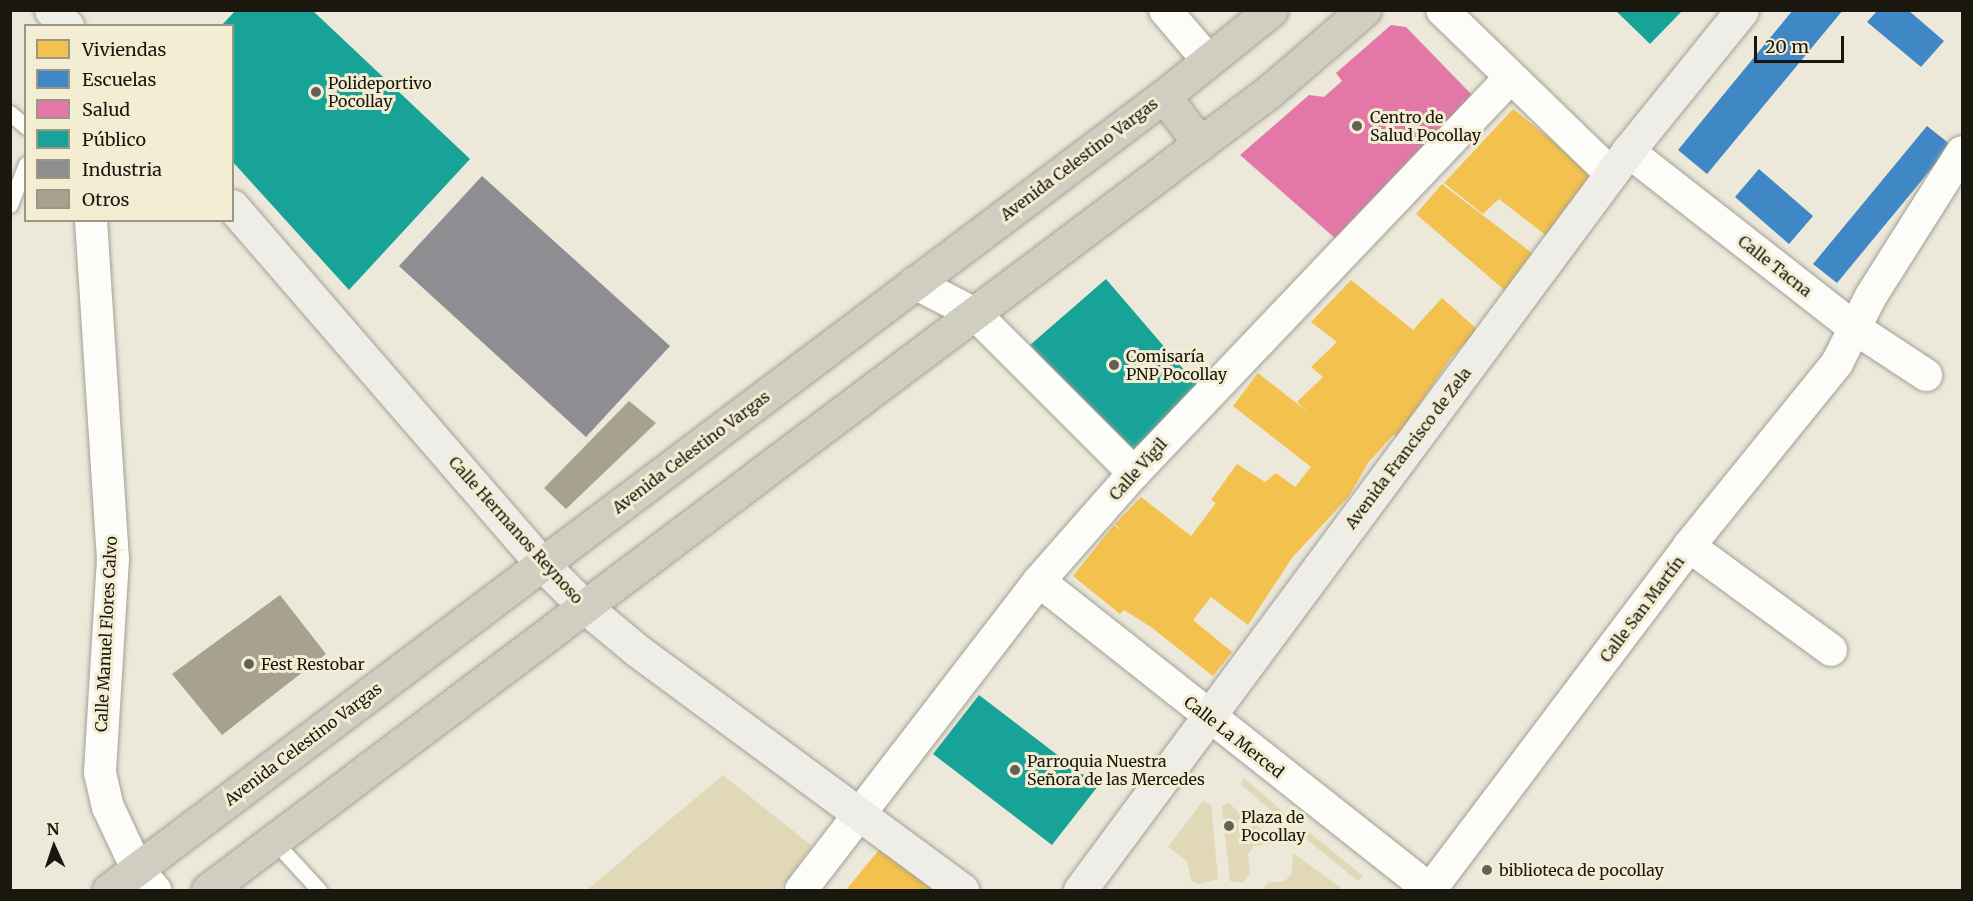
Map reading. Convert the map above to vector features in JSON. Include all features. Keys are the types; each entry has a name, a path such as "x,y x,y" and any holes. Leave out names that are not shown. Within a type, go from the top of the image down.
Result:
{"highway":[{"name":"Avenida Celestino Vargas","path":"110,891 146,880 542,564 1164,96 1207,59 1271,10"},
{"path":"208,891 1200,144 1364,10"},
{"path":"1164,96 1200,144"}],"street":[{"path":"51,10 65,24"},
{"path":"1165,10 1207,59"},
{"name":"Calle Tacna","path":"1442,10 1510,78 1620,162 1856,329 1926,375"},
{"name":"Avenida Francisco de Zela","path":"1080,891 1620,162 1742,10"},
{"name":"Calle Vigil","path":"801,891 859,812 1039,581 1134,472 1510,78"},
{"name":"Calle San Martín","path":"1430,891 1689,546 1837,363 1871,296 1962,152"},
{"name":"Calle Hermanos Reynoso","path":"234,208 542,564 585,607 638,651 859,812 962,891"},
{"name":"Calle Manuel Flores Calvo","path":"91,222 113,559 100,773 108,807 146,880"},
{"path":"915,283 975,314 1134,472"},
{"path":"1689,546 1831,650"},
{"name":"Calle La Merced","path":"1039,581 1430,891"}],"lane":[{"path":"10,114 24,126"},
{"path":"10,205 24,169"},
{"path":"274,841 319,891"}],"shaded area":[{"path":"723,775 812,846 779,890 587,890"},
{"path":"1244,778 1290,818 1286,823 1240,784"},
{"path":"1203,801 1211,804 1218,879 1198,884 1191,881 1187,861 1168,847"},
{"path":"1228,803 1273,839 1269,844 1254,846 1248,854 1250,873 1242,883 1230,881 1222,806"},
{"path":"1304,828 1363,876 1358,881 1300,834"},
{"path":"1293,853 1341,890 1262,890 1268,883 1285,881 1292,873"}],"building: Viviendas":[{"path":"1513,109 1599,178 1552,240 1499,199 1505,193 1483,214 1444,183"},
{"path":"1442,184 1537,257 1509,294 1416,214"},
{"path":"1351,280 1413,330 1442,298 1478,330 1450,359 1398,436 1393,435 1368,463 1349,496 1292,558 1248,625 1211,597 1193,620 1232,652 1213,676 1151,627 1124,610 1120,614 1073,576 1114,525 1123,532 1115,524 1141,497 1191,536 1216,503 1211,500 1237,464 1265,482 1276,473 1295,487 1311,467 1233,406 1258,373 1309,413 1297,402 1323,377 1311,367 1337,342 1311,322"},
{"path":"883,845 945,890 846,890"}],"building: Escuelas":[{"path":"1793,10 1843,10 1707,174 1678,150"},
{"path":"1878,10 1908,10 1944,41 1921,67 1867,22"},
{"path":"1927,126 1951,145 1837,283 1813,264"},
{"path":"1759,169 1813,216 1789,244 1735,197"}],"building: Salud":[{"name":"Centro de Salud Pocollay","path":"1391,25 1406,27 1472,95 1336,239 1240,155 1309,95 1324,97 1342,81 1336,73"}],"building: Público":[{"name":"Polideportivo Pocollay","path":"236,10 312,10 470,159 349,290 234,163 234,24 223,24"},
{"path":"1615,10 1683,10 1650,44"},
{"name":"Comisaría PNP Pocollay","path":"1106,279 1197,385 1130,453 1030,345"},
{"name":"Parroquia Nuestra Señora de las Mercedes","path":"979,695 1098,786 1052,845 933,754"}],"building: Industria":[{"path":"482,176 670,346 586,437 399,266"}],"building: Otros":[{"path":"629,401 656,423 566,509 544,488"},
{"name":"Fest Restobar","path":"280,595 326,654 222,735 172,674"}],"place":[{"name":"Polideportivo Pocollay","path":"316,92"},
{"name":"Centro de Salud Pocollay","path":"1357,126"},
{"name":"Comisaría PNP Pocollay","path":"1114,365"},
{"name":"Fest Restobar","path":"249,664"},
{"name":"Parroquia Nuestra Señora de las Mercedes","path":"1015,770"},
{"name":"Plaza de Pocollay","path":"1229,826"},
{"name":"biblioteca de pocollay","path":"1487,870"}]}
